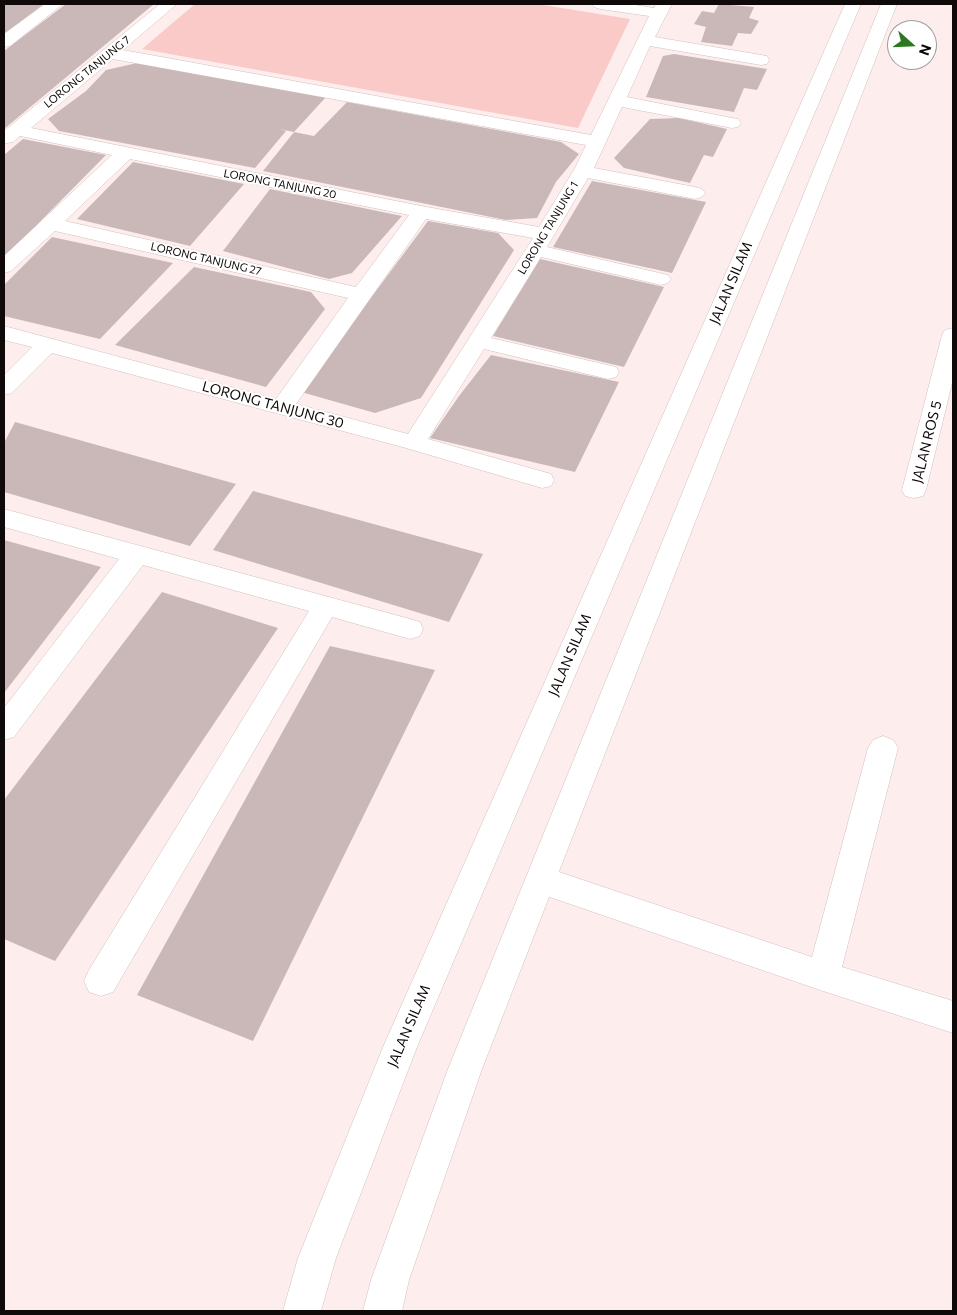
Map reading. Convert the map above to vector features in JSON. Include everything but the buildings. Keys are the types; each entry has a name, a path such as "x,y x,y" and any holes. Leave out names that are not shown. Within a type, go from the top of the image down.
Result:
{"main road":[{"path":"4,42 55,4"},
{"name":"LORONG TANJUNG 7","path":"10,135 170,4"},
{"path":"600,4 661,8"},
{"name":"JALAN SILAM","path":"302,1311 317,1258 400,1047 853,4"},
{"path":"382,1311 390,1280 465,1068 889,4"},
{"name":"LORONG TANJUNG 1","path":"414,443 540,242 582,171 661,8"},
{"path":"645,40 761,60"},
{"path":"110,53 596,141"},
{"path":"616,100 732,123"},
{"name":"LORONG TANJUNG 20","path":"10,135 125,153 421,212 540,242 661,279"},
{"path":"4,267 125,153"},
{"path":"582,171 695,192"},
{"path":"281,408 421,212"},
{"name":"LORONG TANJUNG 27","path":"51,224 361,295"},
{"name":"LORONG TANJUNG 30","path":"4,333 414,443 542,480"},
{"name":"JALAN ROS 5","path":"914,490 953,335"},
{"path":"478,342 608,372"},
{"path":"4,388 47,344"},
{"path":"4,518 410,629"},
{"path":"4,729 137,554"},
{"path":"101,981 325,607"},
{"path":"823,976 883,748"},
{"path":"541,880 823,976 953,1017"}],"shaded area":[{"path":"195,4 537,4 630,19 578,128 142,49"}]}
